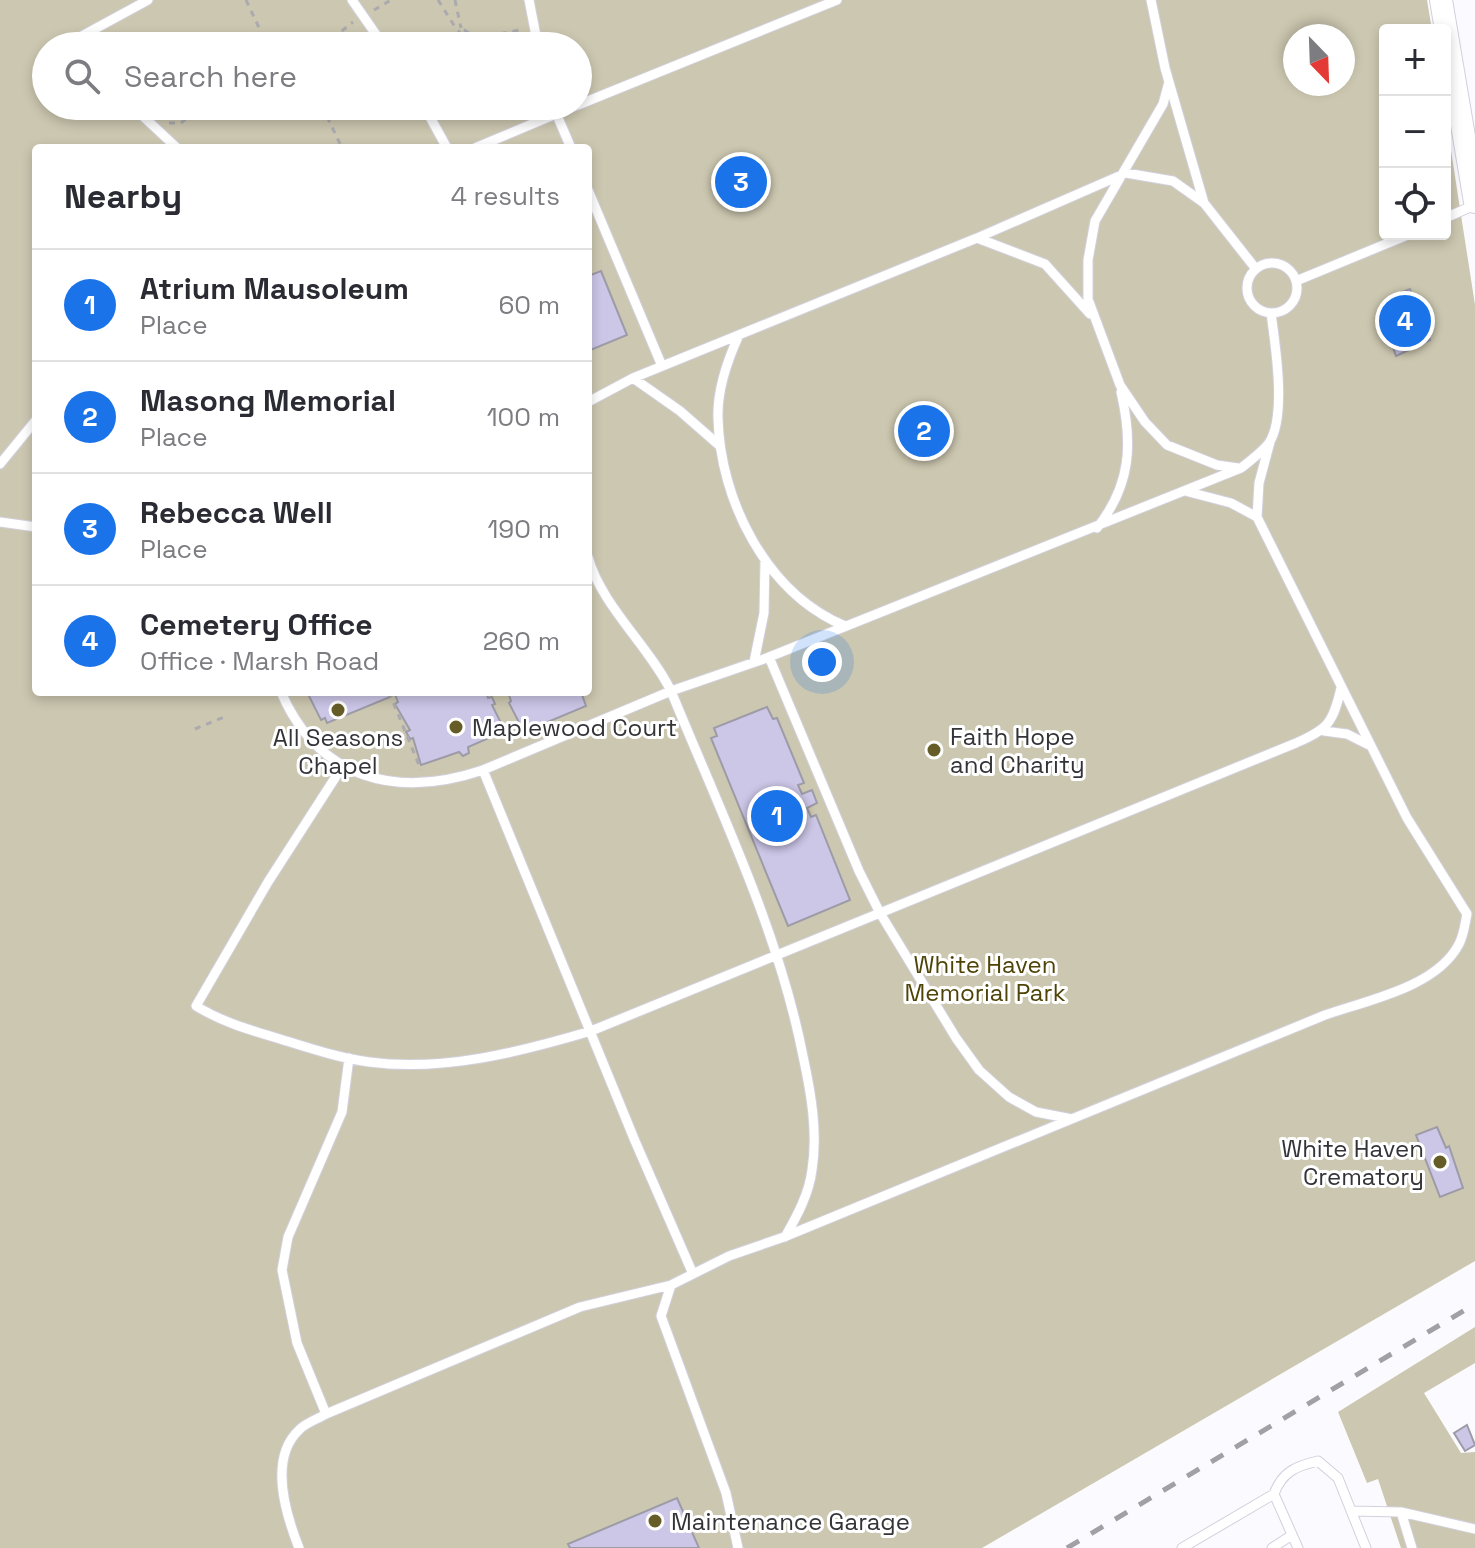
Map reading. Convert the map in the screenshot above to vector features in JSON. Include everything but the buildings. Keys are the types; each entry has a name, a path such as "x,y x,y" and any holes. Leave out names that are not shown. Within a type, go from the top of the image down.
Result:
{"street":[{"path":"1441,0 1444,24"},
{"path":"1451,89 1475,204"}],"lane":[{"path":"89,32 148,0"},
{"path":"352,0 374,32"},
{"path":"529,0 535,32"},
{"path":"592,99 837,0"},
{"path":"1151,0 1169,82 1204,203"},
{"path":"1096,529 1115,505 1126,466 1130,429 1120,385 1088,299 1088,260 1095,221 1126,173 1137,146 1163,104 1169,82"},
{"path":"147,120 173,144"},
{"path":"432,120 445,144"},
{"path":"483,144 533,120"},
{"path":"558,120 569,144"},
{"path":"592,400 633,378 977,238 1126,173 1173,181 1204,203 1256,269"},
{"path":"592,200 662,366"},
{"path":"1451,215 1475,204"},
{"path":"977,238 1045,264 1095,320"},
{"path":"1296,281 1395,240"},
{"path":"1263,265 1280,265 1296,281 1292,303 1271,313 1255,306 1247,292 1256,269 1263,265"},
{"path":"299,1548 290,1526 280,1466 298,1430 326,1414 580,1307 671,1285 729,1256 784,1237 1399,988 1439,969 1460,943 1467,914 1407,818 1257,517 1259,483 1270,442 1279,382 1271,313"},
{"path":"739,335 728,359 718,414 721,461 765,560 781,584 824,618 845,626"},
{"path":"633,378 720,446"},
{"path":"1120,385 1145,422 1167,445 1217,465 1241,468"},
{"path":"0,464 32,425"},
{"path":"283,696 303,733 342,767 387,782 453,780 671,691 769,657 1096,529 1241,468 1270,442"},
{"path":"1185,491 1231,503 1257,517"},
{"path":"0,522 32,526"},
{"path":"754,662 764,613 765,560"},
{"path":"592,564 621,617 658,665 671,691 779,956 803,1053 815,1132 812,1172 799,1213 784,1237"},
{"path":"769,657 880,913 979,1070 1009,1097 1036,1112 1073,1119"},
{"path":"1324,731 1335,712 1341,688"},
{"path":"342,767 268,882 196,1006 219,1020 349,1058 371,1062 465,1061 539,1046 591,1031 1324,731 1347,734 1370,745"},
{"path":"483,770 693,1274"},
{"path":"326,1414 297,1343 282,1270 288,1237 342,1112 349,1058"},
{"path":"671,1285 661,1316 726,1493 738,1548"},
{"path":"1182,1548 1274,1494 1280,1477 1300,1465 1318,1461 1338,1478 1366,1548"},
{"path":"1274,1494 1298,1548"},
{"path":"1351,1511 1401,1512 1475,1529"},
{"path":"1401,1512 1412,1548"},
{"path":"1272,1548 1292,1535"}],"path":[{"path":"246,0 261,32"},
{"path":"371,12 391,0"},
{"path":"438,0 459,29 465,32"},
{"path":"455,0 458,32"},
{"path":"341,32 356,20"},
{"path":"508,32 534,27"},
{"path":"154,127 185,120"},
{"path":"329,120 340,144"},
{"path":"391,696 427,783"},
{"path":"195,729 224,717"}],"green space":[{"name":"White Haven Memorial Park","path":"0,0 1427,0 1431,24 1379,24 1379,240 1451,240 1451,151 1475,305 1475,1261 982,1548 0,1548"},
{"path":"1475,1327 1475,1363 1424,1393 1461,1453 1475,1452 1475,1548 1401,1548 1378,1479 1367,1483 1338,1412"}],"railway":[{"path":"1067,1548 1475,1304"}],"place":[{"name":"Rebecca Well","path":"741,182"},
{"name":"Cemetery Office","path":"1405,321"},
{"name":"Masong Memorial","path":"924,431"},
{"name":"All Seasons Chapel","path":"338,710"},
{"name":"Maplewood Court","path":"456,727"},
{"name":"Faith Hope and Charity","path":"934,750"},
{"name":"Atrium Mausoleum","path":"777,816"},
{"name":"White Haven Crematory","path":"1440,1162"},
{"name":"Maintenance Garage","path":"655,1521"}]}
